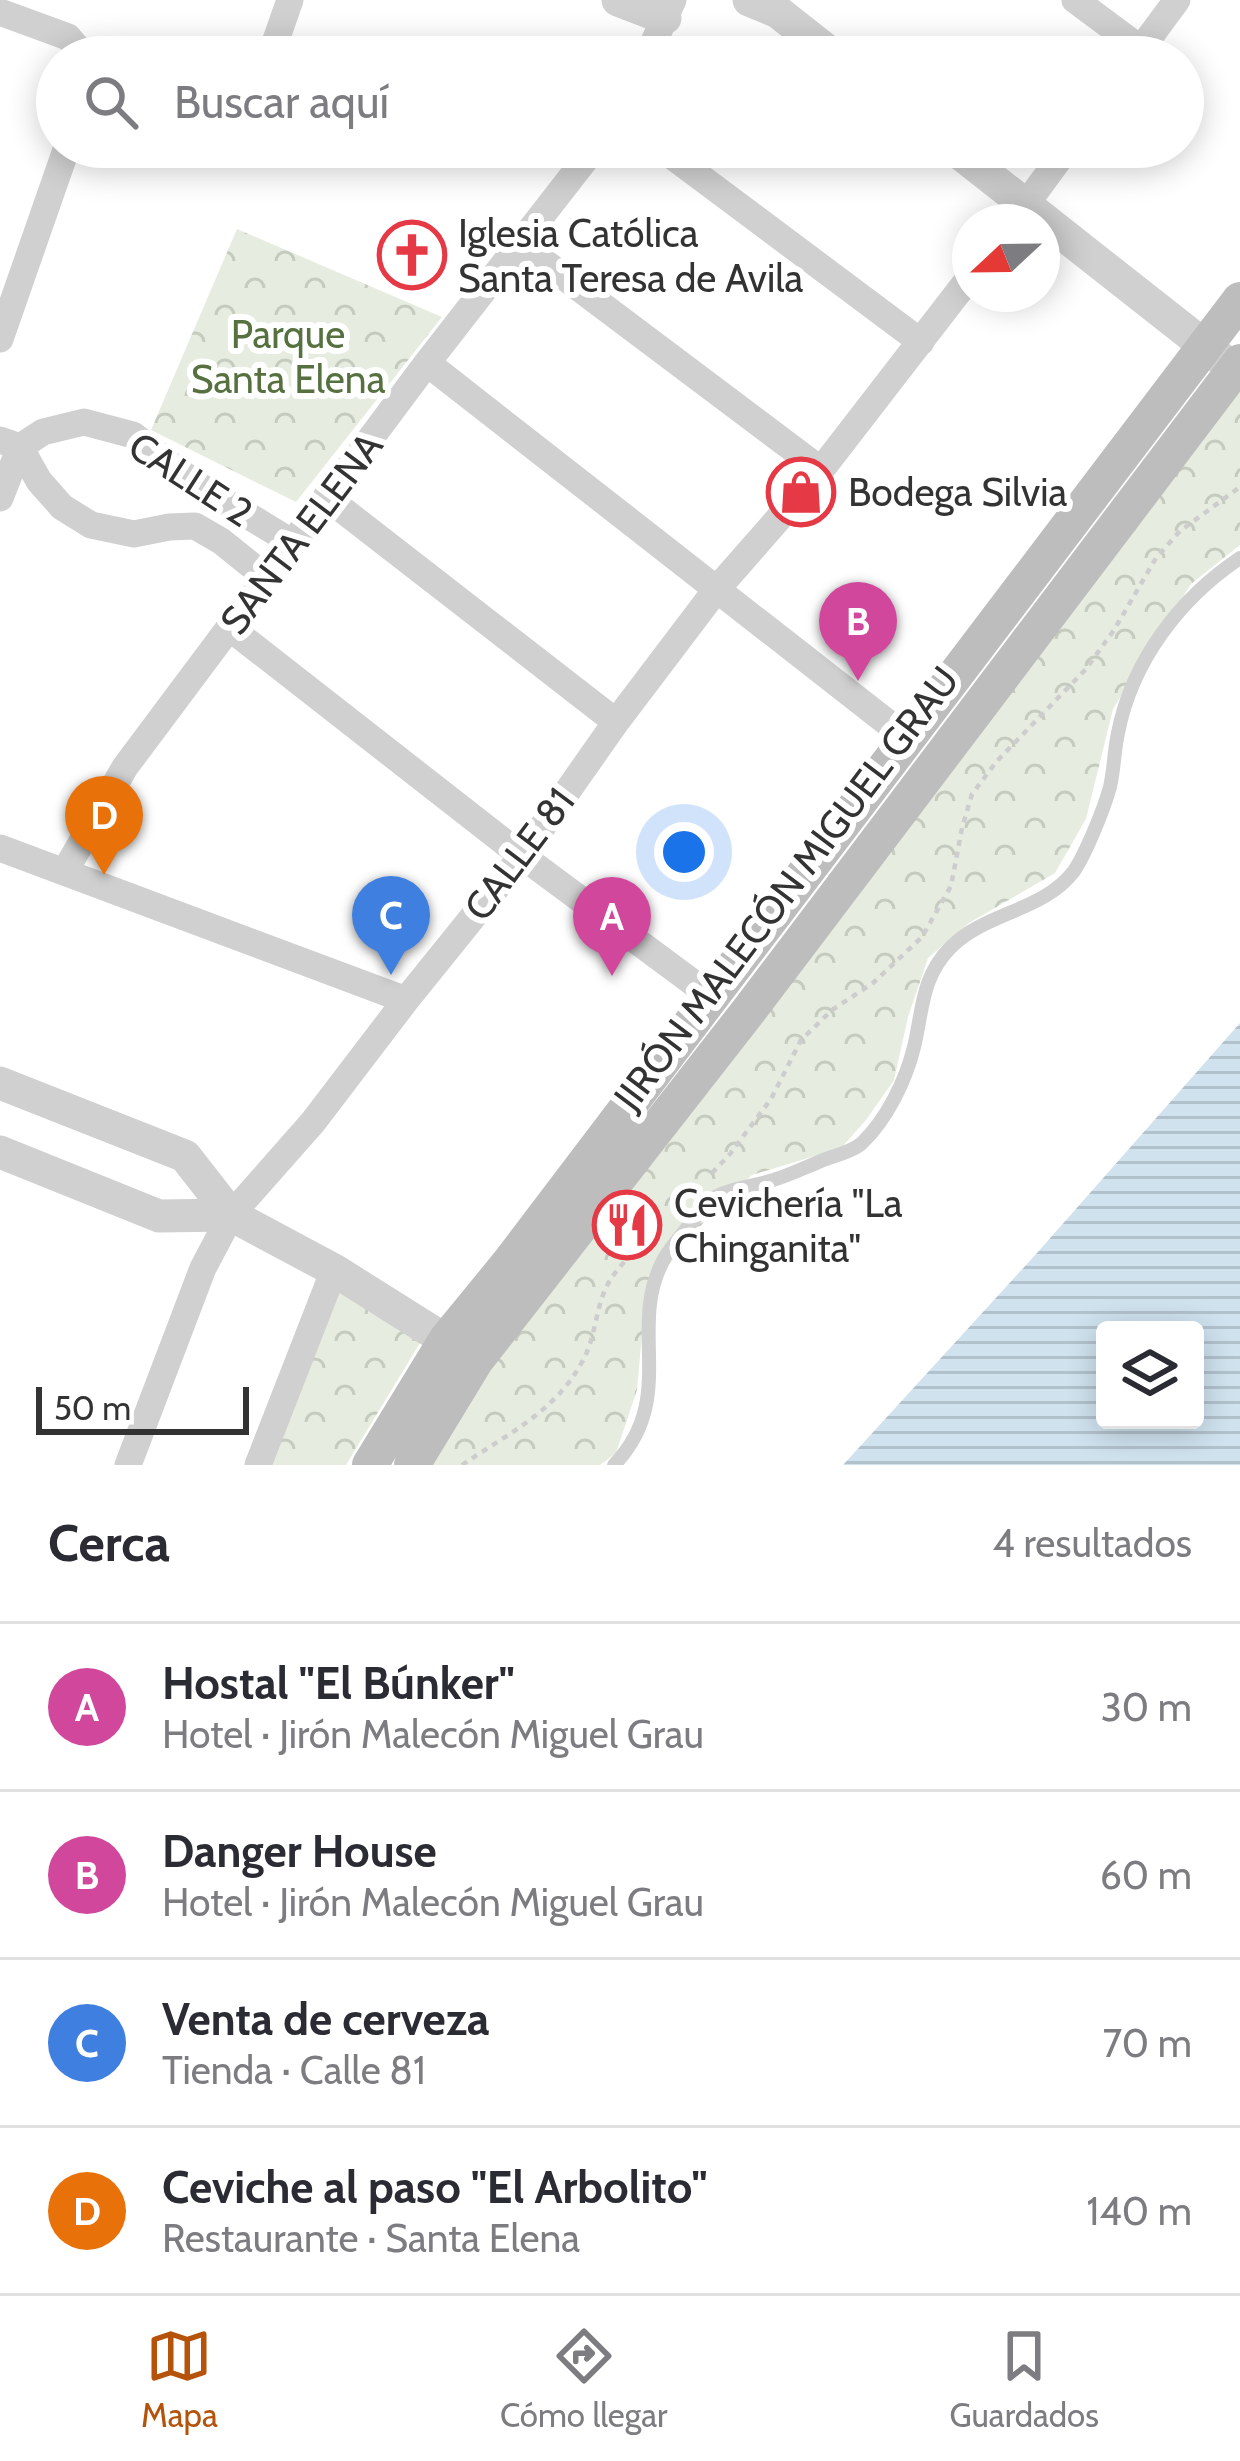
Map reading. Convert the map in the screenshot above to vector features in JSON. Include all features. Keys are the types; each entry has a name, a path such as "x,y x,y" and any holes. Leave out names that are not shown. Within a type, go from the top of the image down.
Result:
{"main road":[{"path":"1227,359 1240,300"},
{"name":"JIRÓN MALECÓN MIGUEL GRAU","path":"412,1465 461,1349 510,1262 907,738 1227,359"},
{"name":"JIRÓN MALECÓN MIGUEL GRAU","path":"370,1465 461,1349 747,1013 1227,359"}],"street":[{"path":"277,36 290,0"},
{"path":"618,0 669,9"},
{"path":"1075,0 1118,36"},
{"path":"1151,36 1177,0"},
{"path":"771,4 810,36"},
{"path":"0,12 63,36"},
{"path":"0,339 61,168"},
{"name":"SANTA ELENA","path":"65,871 125,767 578,168"},
{"path":"688,168 921,342"},
{"path":"973,168 1010,204"},
{"path":"1026,204 1053,168"},
{"path":"1060,242 1227,359"},
{"path":"519,243 821,470"},
{"name":"CALLE 81","path":"128,1465 203,1268 231,1215 313,1122 522,856 716,590 821,470 952,302"},
{"path":"428,363 907,738"},
{"name":"CALLE 2","path":"267,578 195,526 134,534 91,525 62,507 10,444 84,422 133,435 193,482 293,543"},
{"path":"0,498 10,444"},
{"path":"169,527 193,482"},
{"path":"326,497 616,722"},
{"path":"230,628 522,856 711,996"},
{"path":"0,848 406,1000"},
{"path":"0,1083 185,1156 231,1215 334,1270 461,1349"},
{"path":"0,1152 159,1216 231,1215"},
{"path":"258,1465 334,1270"}],"lane":[{"path":"614,1465 630,1448 644,1418 651,1368 648,1309 664,1258 714,1197 779,1178 860,1145 893,1102 913,1051 924,986 950,948 986,922 1039,900 1073,872 1110,786 1118,728 1139,670 1161,632 1240,558"}],"path":[{"path":"703,1182 771,1099 801,1040 922,937 951,886 972,794 997,760 1086,669 1156,558 1180,531 1240,487"},
{"path":"462,1465 545,1410 565,1387 584,1360 605,1289 663,1223"}],"green space":[{"name":"Parque Santa Elena","path":"237,229 442,317 296,502 151,430"},
{"path":"1240,362 1240,545 1191,584 1113,709 1086,819 1055,873 969,923 928,958 894,1080 841,1148 752,1175 713,1211 668,1266 643,1323 637,1390 616,1453 600,1465 412,1465"},
{"path":"334,1287 420,1343 346,1465 266,1465"}],"water":[{"path":"1240,1023 1240,1465 843,1465 1037,1253"}],"place":[{"name":"Iglesia Católica Santa Teresa de Avila","path":"412,255"},
{"name":"Bodega Silvia","path":"801,492"},
{"name":"Danger House","path":"858,681"},
{"name":"Ceviche al paso \"El Arbolito\"","path":"104,875"},
{"name":"Venta de cerveza","path":"391,975"},
{"name":"Hostal \"El Búnker\"","path":"612,976"},
{"name":"Cevichería \"La Chinganita\"","path":"627,1225"}]}
